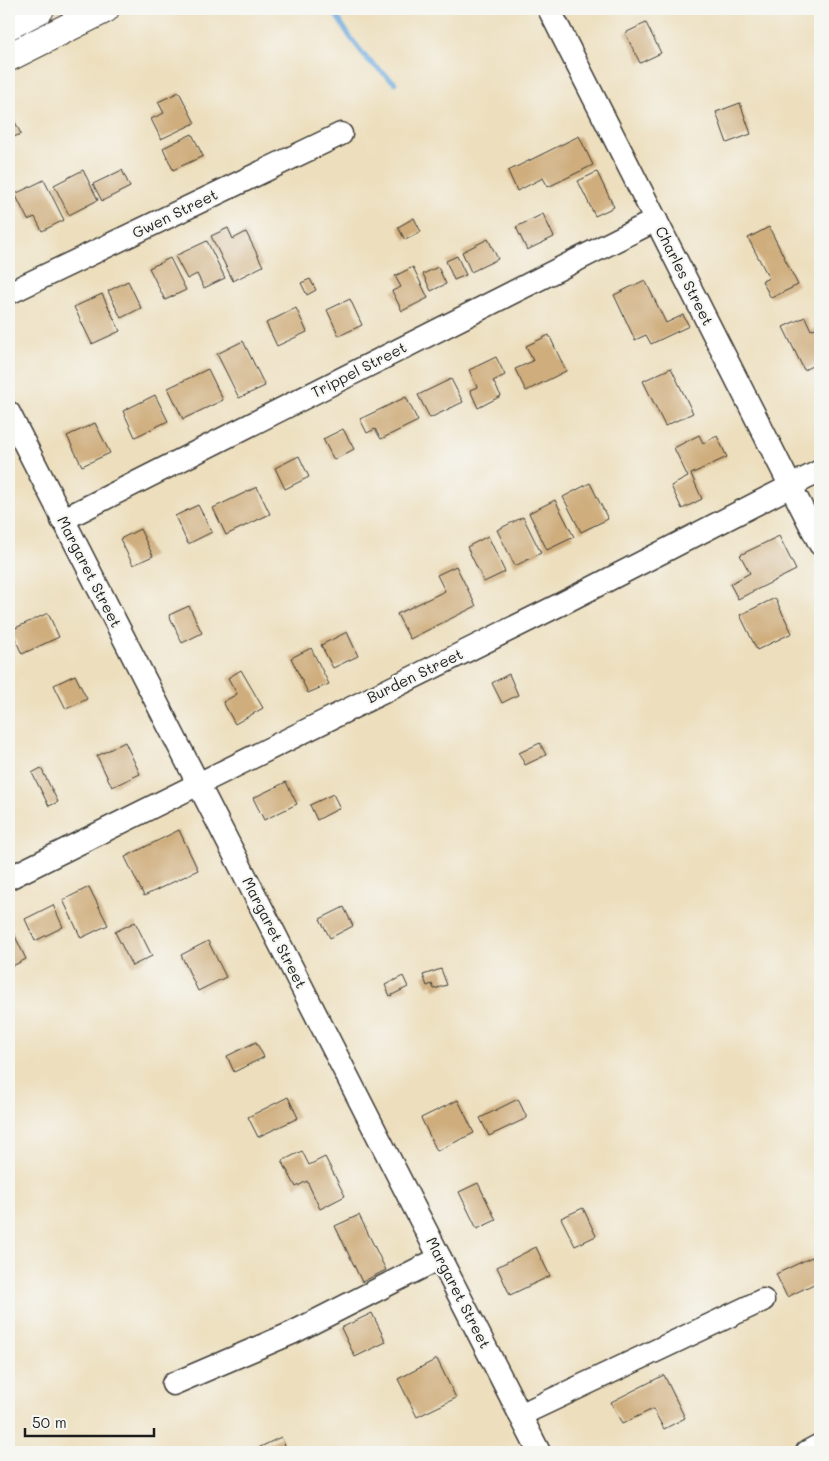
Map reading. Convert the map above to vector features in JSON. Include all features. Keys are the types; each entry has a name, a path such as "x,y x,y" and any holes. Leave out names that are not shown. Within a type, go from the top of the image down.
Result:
{"main road":[{"path":"9,25 40,9"},
{"path":"9,57 105,9"}],"street":[{"name":"Charles Street","path":"549,9 820,544"},
{"name":"Gwen Street","path":"9,293 341,134"},
{"name":"Trippel Street","path":"62,520 656,220"},
{"name":"Margaret Street","path":"9,413 539,1452"},
{"name":"Burden Street","path":"9,878 561,604 820,472"},
{"path":"173,1384 292,1333 440,1258"},
{"path":"520,1415 763,1300"},
{"path":"807,1452 820,1445"}],"building":[{"path":"646,23 661,53 640,63 625,33"},
{"path":"179,92 195,123 161,139 151,119 164,113 158,102"},
{"path":"740,103 751,134 727,143 716,112"},
{"path":"9,110 21,134 9,139"},
{"path":"192,134 203,156 173,170 163,148"},
{"path":"579,136 593,165 548,187 543,178 517,191 508,171"},
{"path":"83,170 98,200 69,215 54,185"},
{"path":"122,170 130,187 102,201 93,184"},
{"path":"597,172 614,207 595,216 578,181"},
{"path":"44,180 64,220 42,231 35,217 28,220 15,194"},
{"path":"543,214 554,237 527,250 516,227"},
{"path":"414,218 421,232 405,240 398,227"},
{"path":"769,227 798,285 771,298 762,281 769,278 748,238"},
{"path":"228,228 233,239 246,232 263,266 233,281 211,236"},
{"path":"488,239 498,259 471,272 462,252"},
{"path":"207,241 225,278 204,288 197,274 187,279 175,256"},
{"path":"457,256 466,275 454,280 446,261"},
{"path":"170,258 186,290 165,300 149,268"},
{"path":"413,267 428,298 402,311 392,291 401,287 395,276"},
{"path":"438,267 446,284 431,291 423,274"},
{"path":"310,279 316,290 307,295 301,283"},
{"path":"645,280 666,323 683,315 689,326 651,344 646,335 635,340 614,295"},
{"path":"128,281 141,308 121,318 108,291"},
{"path":"102,294 120,331 92,344 74,307"},
{"path":"350,299 362,325 339,336 327,310"},
{"path":"296,308 307,332 277,346 266,323"},
{"path":"805,317 811,330 818,327 820,331 820,362 804,370 783,327"},
{"path":"549,335 566,371 526,391 515,369 533,361 526,346"},
{"path":"243,341 265,386 239,398 217,354"},
{"path":"496,357 505,375 493,381 501,396 478,408 470,390 477,387 469,370"},
{"path":"671,368 693,413 665,426 643,381"},
{"path":"208,369 223,400 183,419 168,388"},
{"path":"451,379 463,402 430,418 418,395"},
{"path":"155,395 168,421 135,437 123,411"},
{"path":"406,397 418,421 381,439 375,429 367,433 360,419"},
{"path":"95,423 110,453 82,466 67,436"},
{"path":"343,429 354,449 334,460 323,439"},
{"path":"699,435 703,443 717,436 727,457 691,474 702,499 682,509 671,486 688,477 674,448"},
{"path":"299,456 309,477 285,489 275,468"},
{"path":"590,483 608,519 581,532 563,497"},
{"path":"257,487 270,514 226,535 213,508"},
{"path":"555,500 574,537 547,550 529,513"},
{"path":"198,505 212,532 188,544 175,516"},
{"path":"523,517 541,553 515,566 497,530"},
{"path":"140,529 153,556 133,565 120,539"},
{"path":"488,536 505,572 484,582 467,547"},
{"path":"779,536 796,570 738,599 730,584 750,573 740,555"},
{"path":"456,566 476,606 410,639 397,614 445,591 437,575"},
{"path":"775,598 792,633 757,650 740,615"},
{"path":"189,606 202,633 182,643 169,615"},
{"path":"48,613 59,637 22,654 11,630"},
{"path":"347,632 358,656 333,668 321,645"},
{"path":"311,648 329,684 308,693 291,658"},
{"path":"241,670 263,708 235,724 223,702 237,694 228,678"},
{"path":"509,674 518,695 502,703 492,683"},
{"path":"75,675 87,699 66,709 54,685"},
{"path":"125,742 140,774 112,787 97,756"},
{"path":"540,743 546,755 525,765 519,753"},
{"path":"41,768 58,802 49,806 32,773"},
{"path":"286,782 297,804 264,820 253,798"},
{"path":"333,794 340,808 317,820 310,805"},
{"path":"179,830 198,870 144,896 125,857"},
{"path":"89,887 108,925 81,938 63,900"},
{"path":"53,905 63,927 35,941 25,919"},
{"path":"344,907 353,926 330,938 320,919"},
{"path":"135,922 152,956 132,966 115,932"},
{"path":"11,928 26,959 9,968 9,929"},
{"path":"208,941 226,977 198,991 181,955"},
{"path":"441,969 447,985 434,989 432,984 427,986 423,975"},
{"path":"403,976 408,987 390,996 385,985"},
{"path":"256,1042 264,1057 234,1072 227,1056"},
{"path":"288,1097 298,1118 258,1137 248,1117"},
{"path":"518,1099 527,1118 489,1136 480,1118"},
{"path":"458,1100 474,1133 437,1151 421,1118"},
{"path":"302,1151 309,1165 325,1157 345,1196 320,1209 307,1181 296,1187 282,1161"},
{"path":"478,1183 496,1220 477,1229 459,1192"},
{"path":"583,1208 596,1236 575,1246 561,1218"},
{"path":"359,1215 386,1270 362,1282 335,1226"},
{"path":"536,1247 550,1276 510,1295 497,1267"},
{"path":"812,1257 820,1274 820,1281 787,1297 776,1274"},
{"path":"372,1313 386,1342 355,1357 341,1328"},
{"path":"437,1359 456,1398 417,1417 398,1379"},
{"path":"664,1375 685,1418 664,1429 653,1409 622,1424 611,1402"},
{"path":"281,1437 288,1452 250,1452"}],"waterway":[{"path":"332,9 368,60 395,83"}]}
